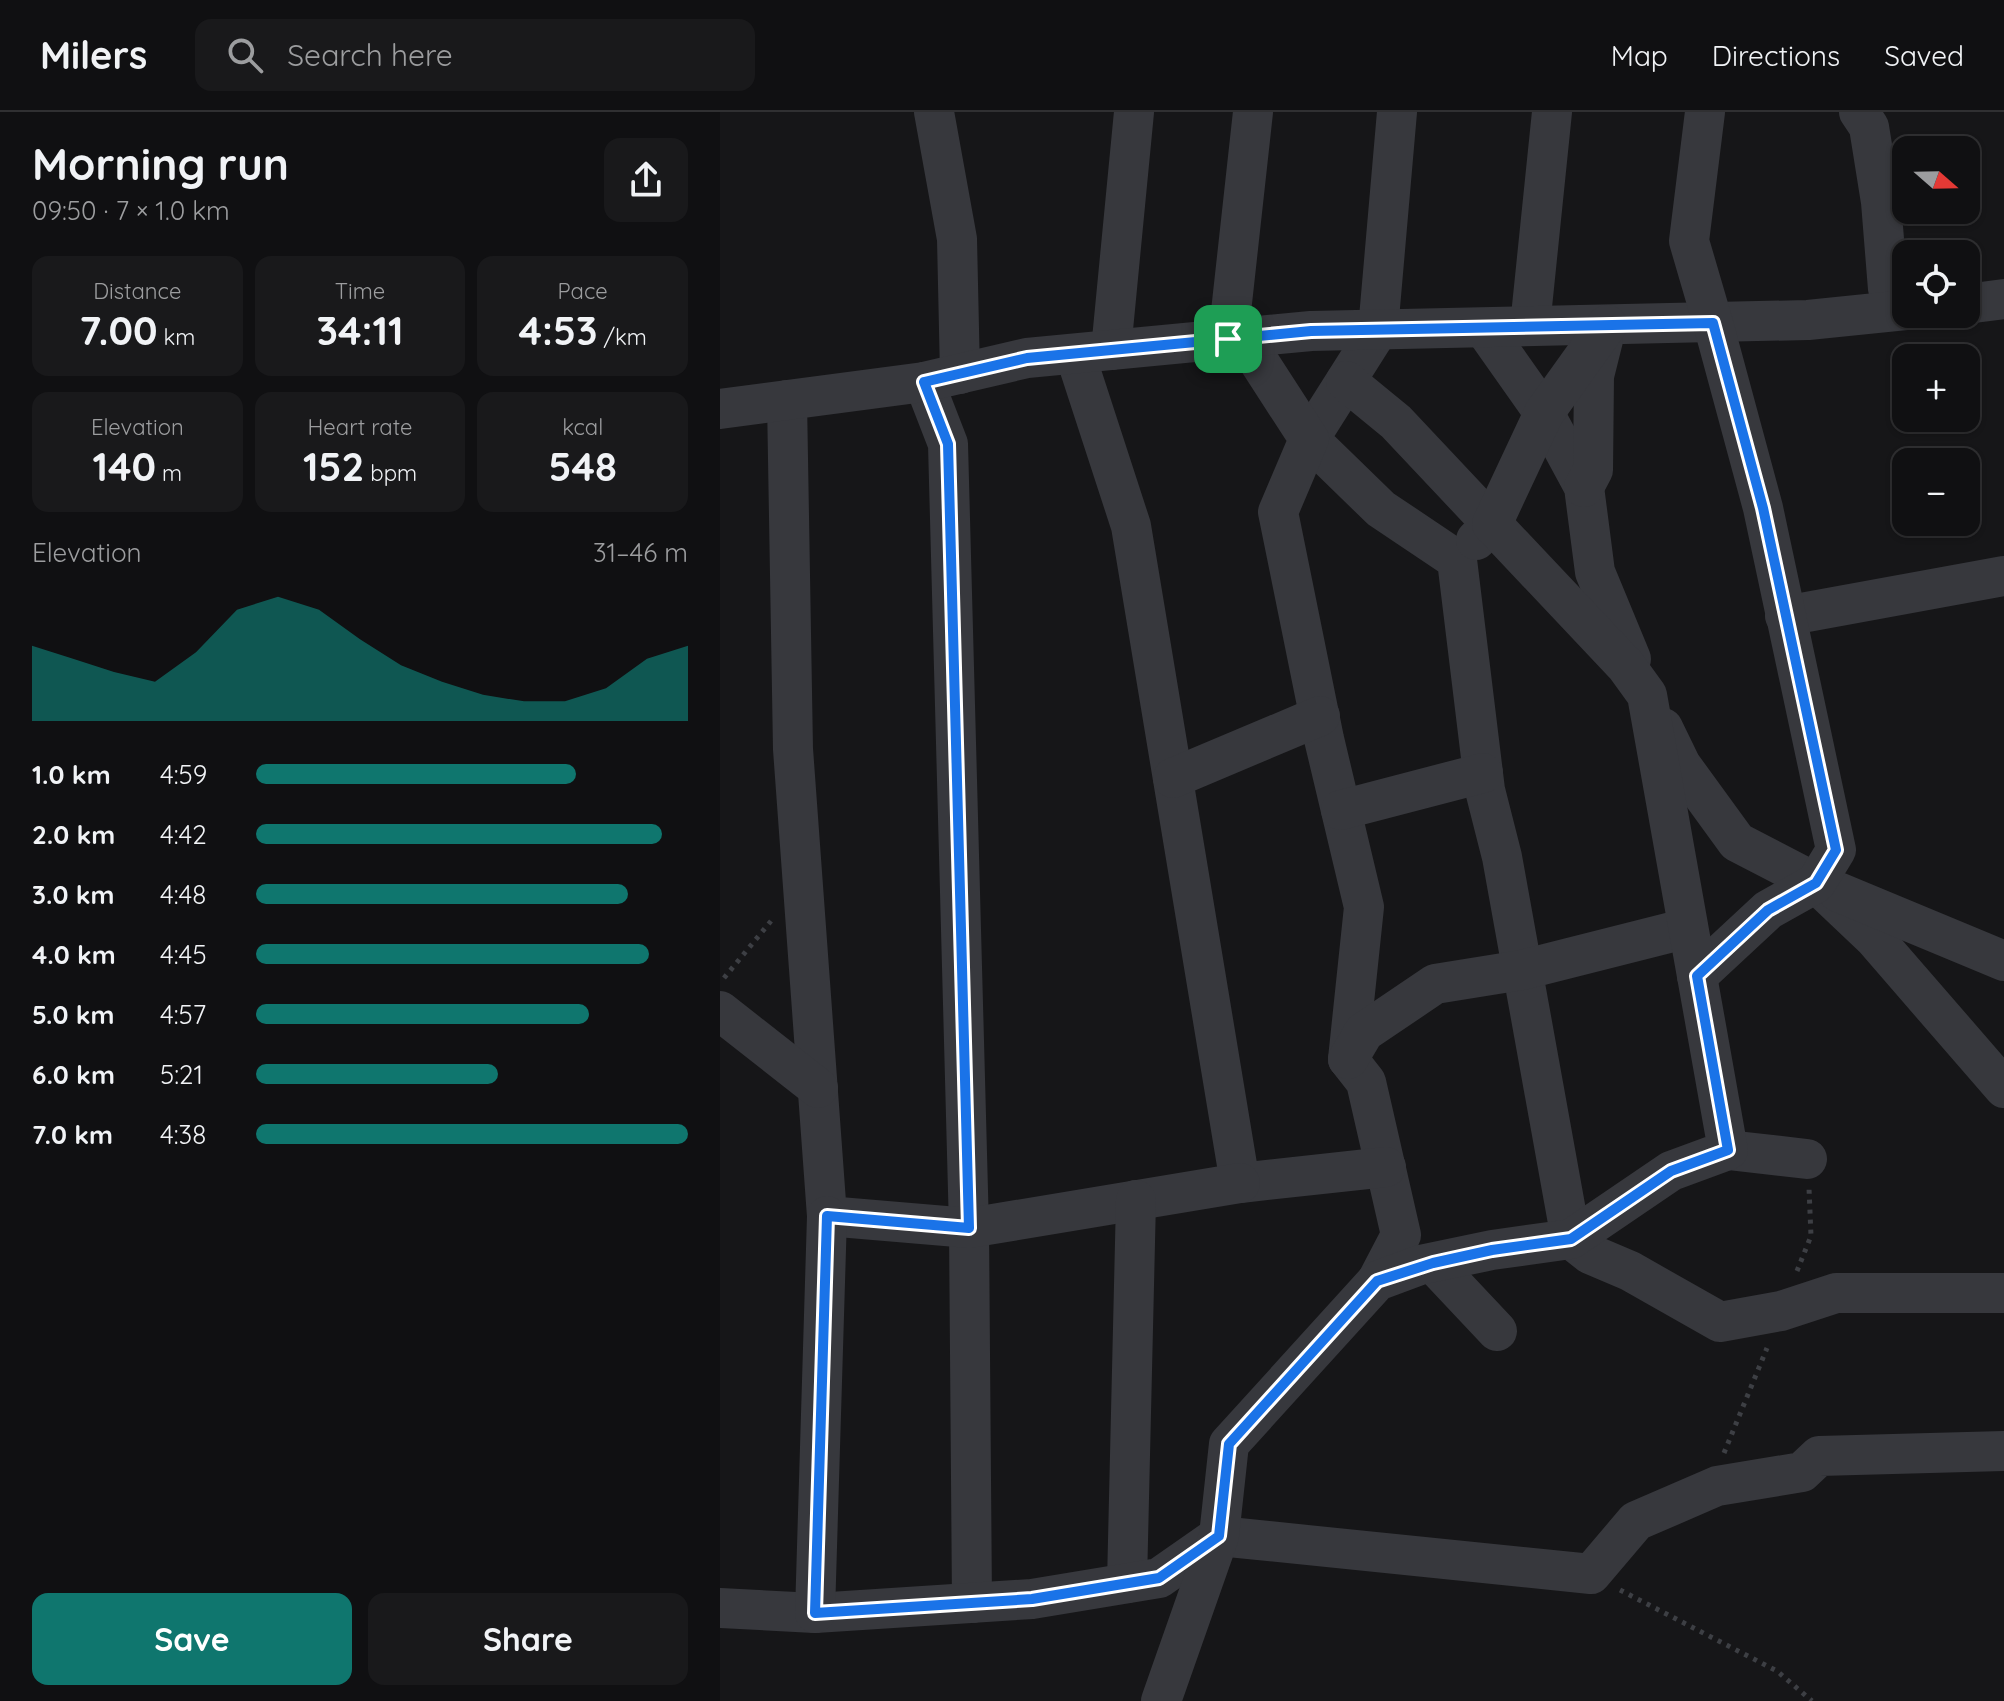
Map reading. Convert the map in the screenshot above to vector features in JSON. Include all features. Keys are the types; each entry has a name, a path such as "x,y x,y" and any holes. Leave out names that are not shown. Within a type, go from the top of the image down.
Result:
{"street":[{"path":"934,112 957,239 942,378 948,444 969,1228 972,1603"},
{"path":"1134,112 1093,352 1131,526 1240,1183"},
{"path":"1253,112 1236,338 1309,439 1381,509 1457,560 1483,773 1571,1239 1590,1254 1630,1271 1720,1322 1781,1311 1836,1293 2004,1293"},
{"path":"1161,1701 1219,1536 1229,1444 1377,1281 1401,1235 1366,1082 1348,1059 1364,907 1278,512 1309,439 1378,330 1397,112"},
{"path":"1530,326 1552,112"},
{"path":"1697,976 1768,910 1816,883 1836,850 1763,508 1689,241 1705,112"},
{"path":"1867,117 1881,202 1888,289 1892,294"},
{"path":"1980,302 2004,299"},
{"path":"720,409 942,378 1027,358 1311,331 1808,320 1892,311"},
{"path":"1457,560 1492,524 1544,413 1607,325"},
{"path":"1584,487 1593,470 1594,376 1607,325"},
{"path":"1484,328 1544,413 1584,487 1595,572 1647,695 1681,765 1737,842 1816,883 2004,961"},
{"path":"1346,381 1396,422 1626,666 1647,695 1728,1150"},
{"path":"787,400 793,749 827,1216 815,1613"},
{"path":"1785,616 2004,576"},
{"path":"1173,778 1320,716"},
{"path":"1341,810 1483,773"},
{"path":"1816,883 1874,938 2004,1088"},
{"path":"1348,1059 1364,1032 1435,984 1522,970 1688,928"},
{"path":"720,1011 818,1088"},
{"path":"1377,1281 1433,1263 1492,1250 1571,1239 1671,1171 1728,1150 1807,1159"},
{"path":"827,1216 969,1228 1240,1183 1386,1167"},
{"path":"1127,1583 1136,1200"},
{"path":"1433,1263 1497,1331"},
{"path":"720,1608 815,1613 1032,1599 1159,1578 1219,1536 1591,1574 1636,1521 1717,1486 1802,1472 1819,1456 2004,1451"}],"path":[{"path":"720,982 803,883"},
{"path":"1591,1574 1777,1671 1812,1701"}],"route":[{"path":"1713,323 1763,508 1836,850 1816,883 1768,910 1697,976 1728,1150 1671,1171 1571,1239 1492,1250 1420,1265 1377,1281 1229,1444 1219,1536 1159,1578 1032,1599 815,1613 827,1216 969,1228 948,444 924,382 1027,358 1228,339 1311,331 1713,323"}]}
